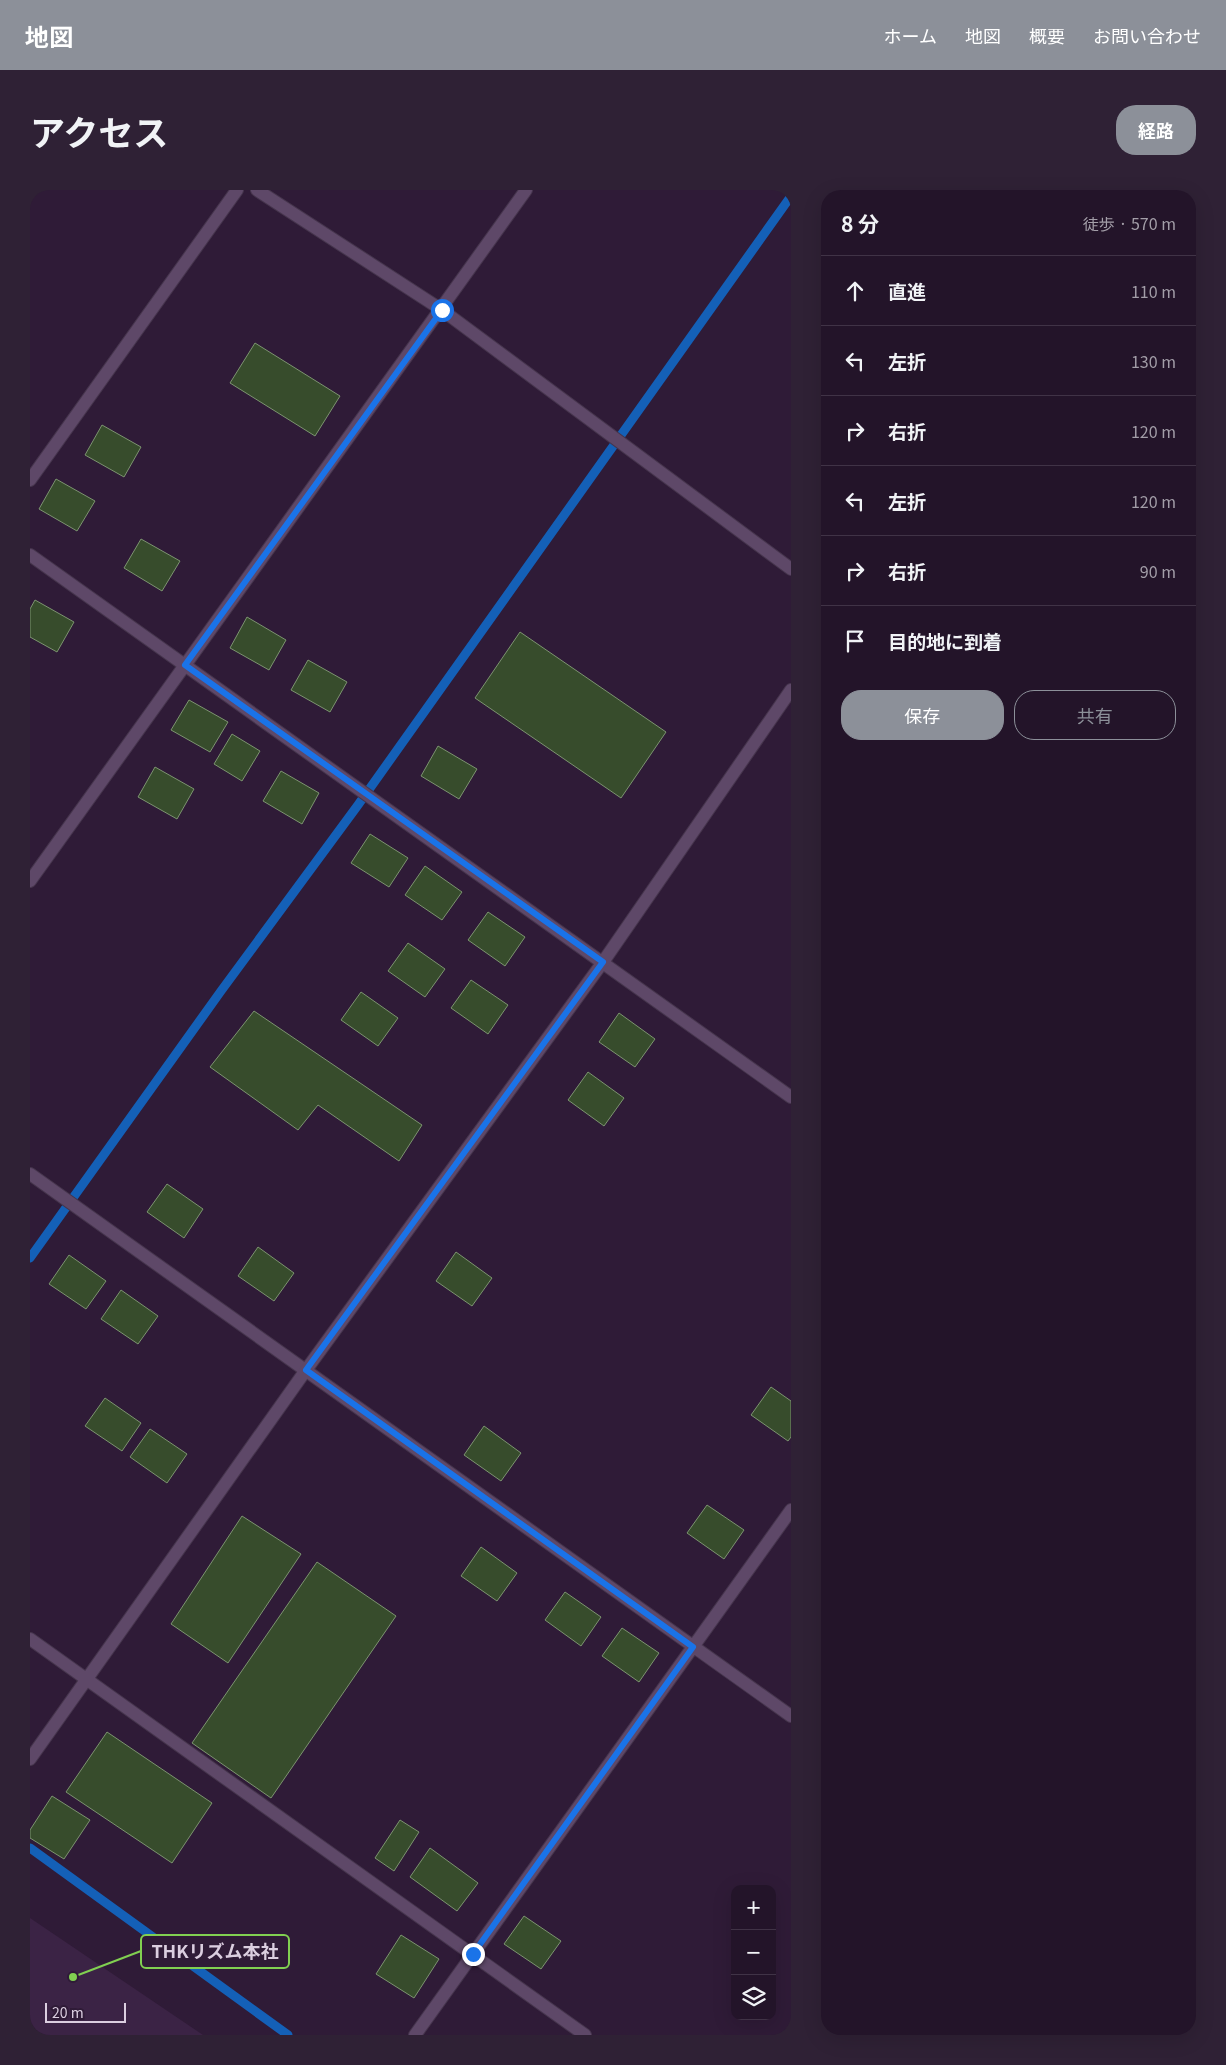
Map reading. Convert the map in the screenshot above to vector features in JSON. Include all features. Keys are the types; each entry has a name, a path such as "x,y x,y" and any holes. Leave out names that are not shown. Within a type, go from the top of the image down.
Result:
{"street":[{"path":"30,480 237,190"},
{"path":"257,190 442,310 791,569"},
{"path":"30,881 442,310 526,190"},
{"path":"30,555 791,1097"},
{"path":"30,1759 306,1370 603,962 791,690"},
{"path":"30,1174 791,1716"},
{"path":"415,2035 791,1510"},
{"path":"30,1639 585,2035"}],"shaded area":[{"path":"30,1918 203,2035 30,2035"}],"building":[{"path":"255,343 340,396 315,436 230,383"},
{"path":"102,425 141,447 124,477 85,455"},
{"path":"56,479 95,501 77,531 39,509"},
{"path":"141,539 180,561 162,591 124,568"},
{"path":"35,600 74,622 57,652 30,637 30,609"},
{"path":"247,617 286,640 269,670 230,648"},
{"path":"520,632 666,732 621,798 475,698"},
{"path":"308,660 347,682 330,712 291,690"},
{"path":"189,700 228,722 210,752 171,730"},
{"path":"232,734 260,751 242,781 214,764"},
{"path":"438,746 477,769 459,799 421,776"},
{"path":"155,767 194,789 177,819 138,797"},
{"path":"281,771 319,793 302,824 263,801"},
{"path":"370,834 408,858 389,887 351,863"},
{"path":"425,866 462,892 442,920 405,895"},
{"path":"488,912 525,937 505,966 468,940"},
{"path":"408,943 445,969 425,997 388,971"},
{"path":"471,980 508,1005 488,1034 451,1008"},
{"path":"361,992 398,1018 378,1046 341,1020"},
{"path":"254,1011 422,1125 399,1161 318,1105 298,1130 210,1067"},
{"path":"619,1013 655,1039 635,1067 599,1042"},
{"path":"588,1072 624,1098 604,1126 568,1100"},
{"path":"167,1184 203,1209 184,1238 147,1212"},
{"path":"258,1247 294,1273 274,1301 238,1276"},
{"path":"456,1252 492,1278 472,1306 436,1281"},
{"path":"69,1255 106,1281 86,1309 49,1284"},
{"path":"121,1290 158,1316 138,1344 101,1319"},
{"path":"771,1387 791,1401 791,1437 788,1441 751,1415"},
{"path":"105,1398 141,1423 122,1451 85,1426"},
{"path":"484,1426 521,1453 501,1481 464,1455"},
{"path":"150,1429 187,1454 167,1483 130,1457"},
{"path":"707,1505 744,1530 724,1559 687,1533"},
{"path":"242,1516 301,1554 228,1663 171,1624"},
{"path":"481,1547 517,1573 497,1601 461,1576"},
{"path":"317,1562 396,1616 271,1798 192,1743"},
{"path":"565,1592 601,1617 581,1646 545,1620"},
{"path":"622,1628 659,1653 639,1682 602,1656"},
{"path":"107,1732 212,1803 172,1863 66,1792"},
{"path":"52,1796 90,1820 64,1859 30,1838 30,1830"},
{"path":"400,1820 419,1832 394,1871 375,1858"},
{"path":"430,1848 478,1883 457,1911 410,1877"},
{"path":"524,1916 561,1941 541,1969 504,1944"},
{"path":"401,1935 439,1959 414,1998 376,1974"}],"waterway":[{"path":"30,1258 221,991 358,805 791,196"},
{"path":"30,1848 288,2035"}],"place":[{"name":"THKリズム本社","path":"73,1977"}],"route":[{"path":"442,310 185,665 603,962 306,1370 693,1647 473,1954"}]}
